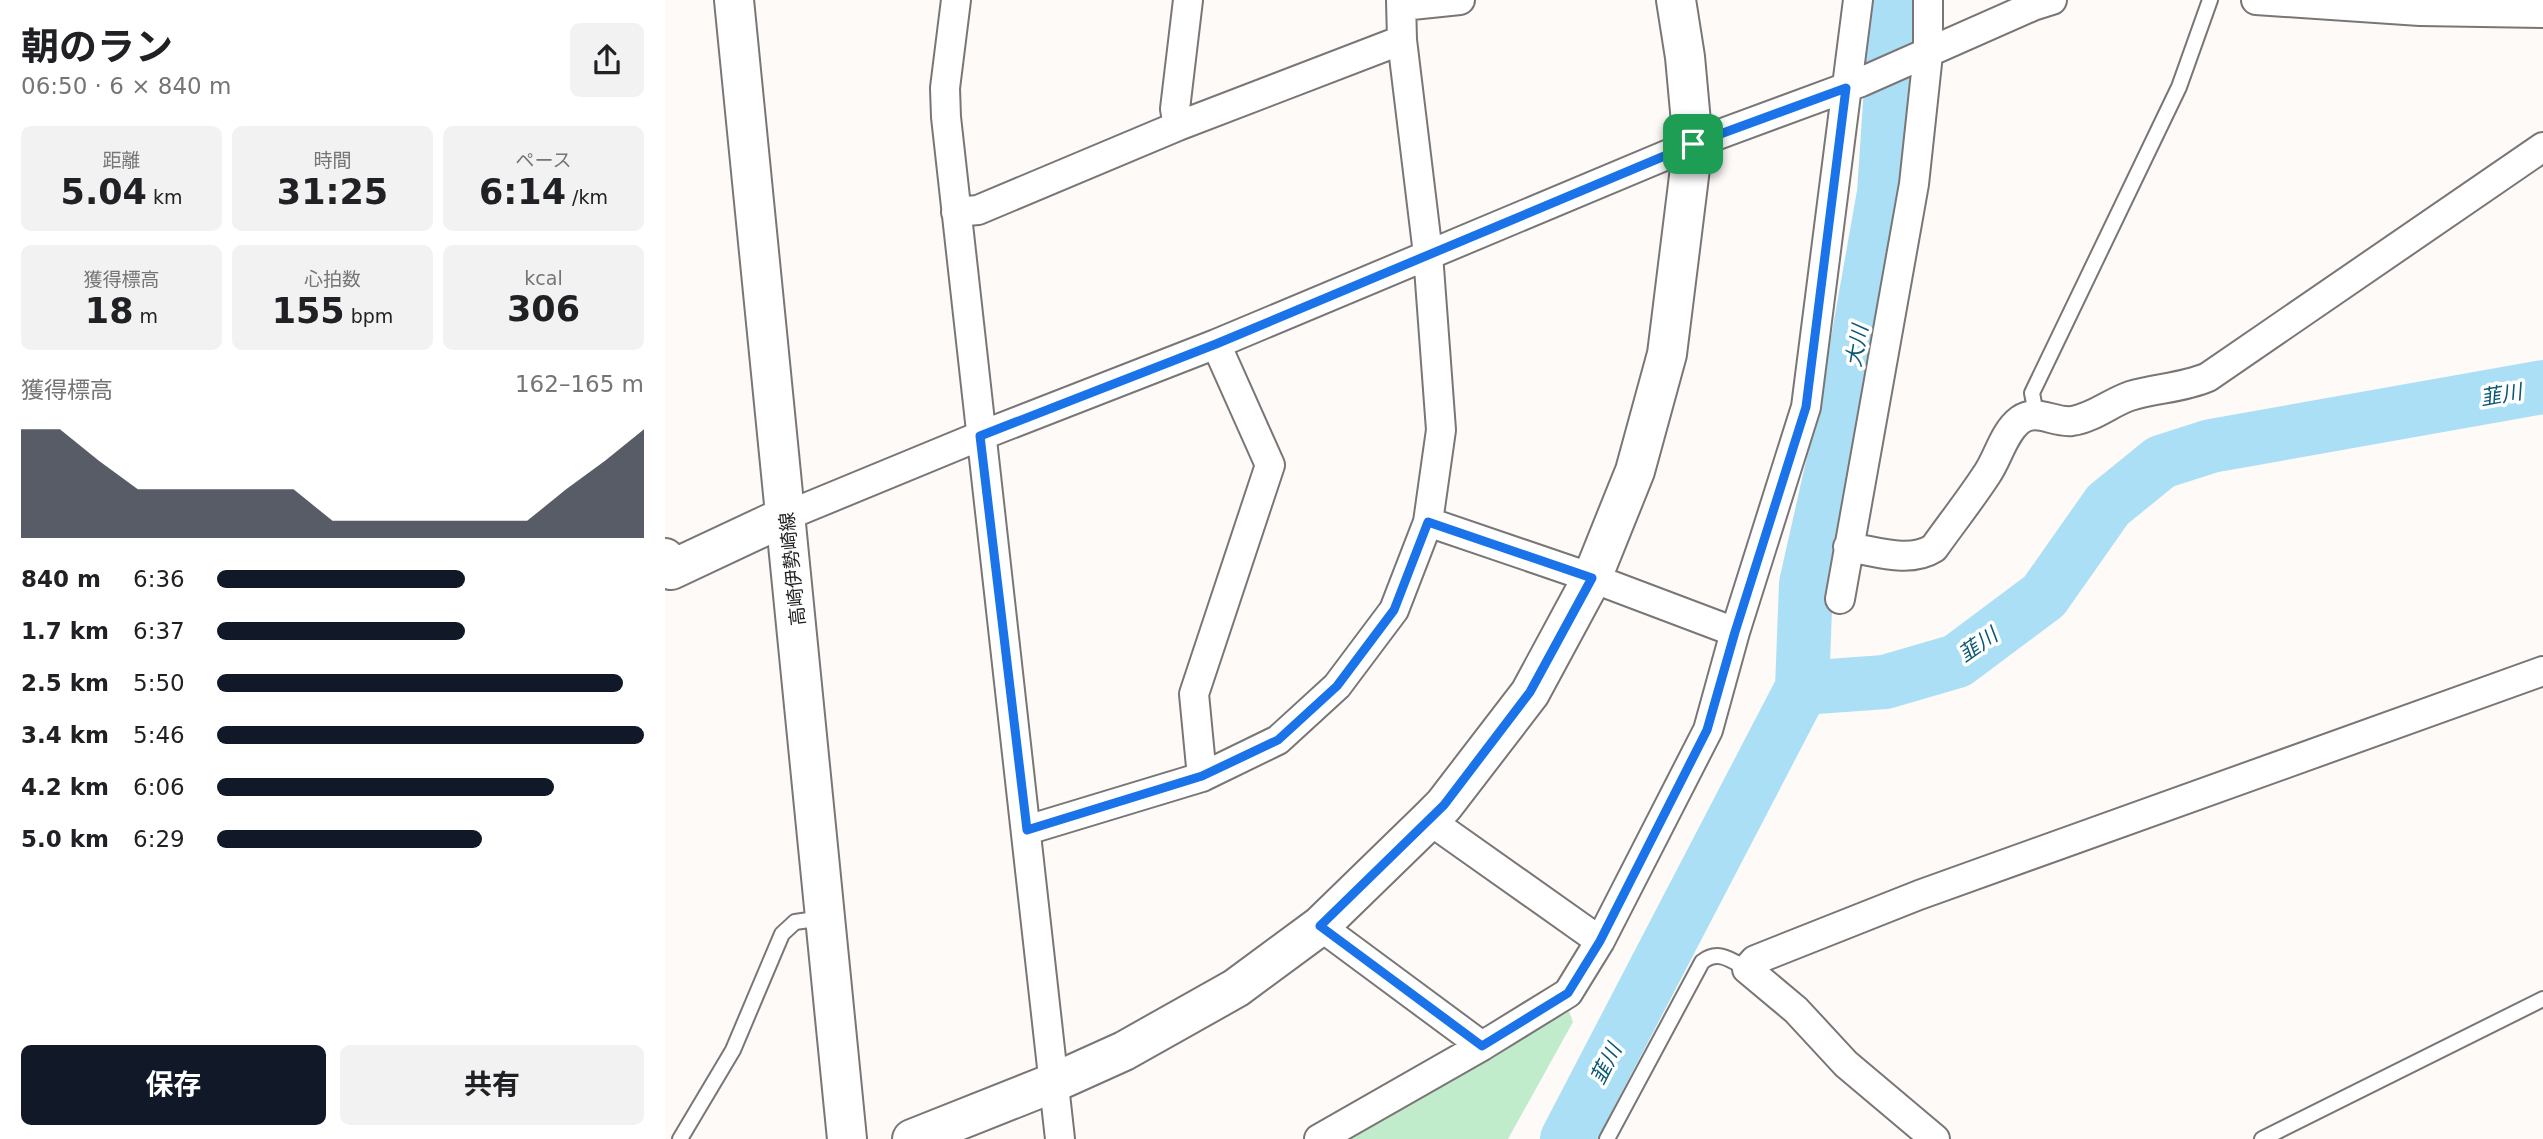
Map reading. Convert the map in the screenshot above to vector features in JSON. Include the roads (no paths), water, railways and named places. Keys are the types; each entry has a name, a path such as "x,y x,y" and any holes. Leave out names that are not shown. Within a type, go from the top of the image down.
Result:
{"street":[{"name":"高崎伊勢崎線","path":"734,0 847,1139"},
{"path":"956,0 945,88 946,117 1060,1139"},
{"path":"1178,126 1175,110 1188,0"},
{"path":"1027,830 1202,776 1278,740 1337,686 1394,610 1428,522 1441,430 1428,254 1402,40 1401,3 1460,0"},
{"path":"912,1139 1053,1083 1124,1051 1236,988 1320,926 1444,805 1530,692 1592,578 1635,471 1667,354 1693,144 1677,0"},
{"path":"1319,1139 1482,1046 1568,993 1600,941 1707,730 1806,407 1854,85 1858,0"},
{"path":"1840,599 1914,184 1928,0"},
{"path":"667,566 980,436 1216,344 1693,144 1854,85 2052,0"},
{"path":"2256,0 2420,11 2543,13"},
{"path":"956,212 978,210 1178,126 1402,40"},
{"path":"1848,547 1907,556 1923,555 1934,548 1988,473 2011,430 2021,419 2036,414 2069,422 2134,395 2191,384 2208,377 2543,147"},
{"path":"1202,776 1194,694 1270,466 1216,344"},
{"path":"1428,522 1592,578 1735,632"},
{"path":"1935,1139 1846,1064 1796,1010 1747,969 1755,960 1919,895 2543,671"},
{"path":"1429,820 1600,941"},
{"path":"1320,926 1482,1046"}],"lane":[{"path":"2036,414 2032,393 2179,87 2210,0"},
{"path":"680,1139 733,1050 782,934 795,922 826,918"},
{"path":"1607,1139 1702,962 1709,957 1720,955 1747,969"},
{"path":"2262,1139 2543,999"}],"waterway":[{"name":"大川","path":"1567,1139 1802,688 1806,584 1847,402 1884,193 1894,43 1892,0"},
{"name":"韮川","path":"1802,688 1885,682 1957,661 2044,596 2108,505 2161,462 2211,446 2543,387"}]}
